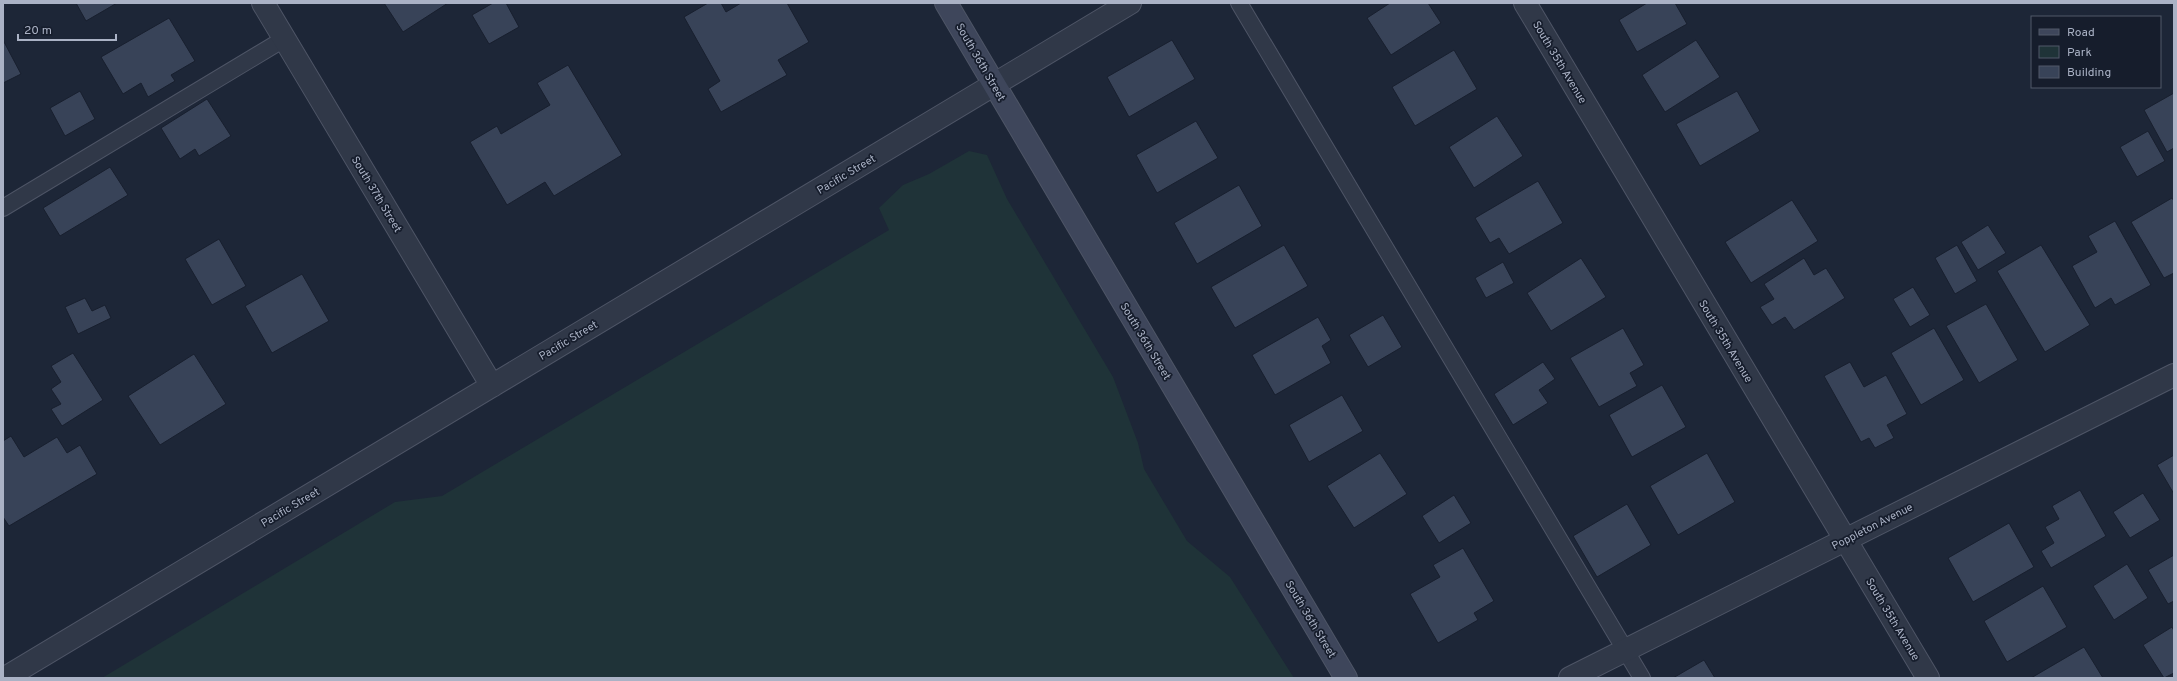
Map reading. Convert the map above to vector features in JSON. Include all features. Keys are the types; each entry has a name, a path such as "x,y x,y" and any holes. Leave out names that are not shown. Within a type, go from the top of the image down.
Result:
{"street":[{"name":"South 37th Street","path":"263,3 492,386"},
{"name":"South 36th Street","path":"946,3 1346,678"},
{"name":"Pacific Street","path":"6,678 995,86 1130,3"},
{"name":"South 35th Avenue","path":"1525,3 1928,678"},
{"name":"Poppleton Avenue","path":"1570,678 2174,375"}],"lane":[{"path":"1239,3 1642,678"},
{"path":"3,208 284,39"}],"green space":[{"path":"969,151 987,155 1007,199 1113,377 1138,443 1144,469 1187,541 1230,577 1294,678 102,678 395,502 442,496 889,230 879,208 903,185 929,174"}],"building":[{"path":"76,3 117,3 86,21"},
{"path":"384,3 448,3 403,32"},
{"path":"493,3 506,3 519,27 489,44 472,15"},
{"path":"708,3 721,3 726,12 741,3 787,3 809,42 778,60 787,75 721,112 708,89 720,81 684,17"},
{"path":"1390,3 1428,3 1441,23 1391,55 1367,18"},
{"path":"1647,3 1675,3 1687,24 1637,52 1619,20"},
{"path":"169,18 195,61 171,75 175,81 148,97 141,83 123,94 101,57"},
{"path":"3,40 21,74 3,83"},
{"path":"1172,40 1195,79 1129,117 1107,77"},
{"path":"1696,40 1720,77 1665,112 1642,75"},
{"path":"1454,50 1477,89 1415,126 1392,87"},
{"path":"568,65 622,155 554,196 545,182 507,205 470,142 497,126 501,134 550,105 537,83"},
{"path":"80,91 95,119 65,136 50,108"},
{"path":"1737,91 1760,131 1700,166 1676,124"},
{"path":"2174,93 2174,148 2167,152 2144,110"},
{"path":"207,99 231,136 199,156 195,149 180,159 161,128"},
{"path":"1497,116 1523,156 1474,188 1449,147"},
{"path":"1196,121 1218,158 1157,193 1136,155"},
{"path":"2148,131 2165,161 2137,177 2120,147"},
{"path":"110,167 128,195 60,236 43,208"},
{"path":"1538,181 1563,223 1509,254 1499,238 1490,243 1475,218"},
{"path":"1239,185 1262,226 1197,264 1174,223"},
{"path":"2172,198 2174,201 2174,273 2164,278 2131,222"},
{"path":"1792,200 1818,241 1751,283 1725,242"},
{"path":"2115,221 2151,285 2115,305 2111,298 2095,308 2072,266 2097,252 2088,236"},
{"path":"1988,225 2006,253 1978,270 1961,242"},
{"path":"219,239 246,286 212,305 185,259"},
{"path":"1284,245 1308,286 1235,328 1211,287"},
{"path":"1957,245 1977,281 1955,294 1935,258"},
{"path":"2041,245 2090,325 2045,352 1997,271"},
{"path":"1581,258 1606,297 1551,331 1527,293"},
{"path":"1804,258 1814,275 1826,268 1845,298 1794,330 1785,317 1772,325 1760,307 1774,299 1764,284"},
{"path":"1503,262 1514,283 1486,298 1475,278"},
{"path":"302,274 329,321 272,353 245,306"},
{"path":"1913,287 1930,315 1910,327 1893,299"},
{"path":"85,298 92,311 105,305 111,318 78,334 65,307"},
{"path":"1986,304 2018,360 1979,383 1946,326"},
{"path":"1383,315 1402,347 1368,367 1349,335"},
{"path":"1318,317 1331,340 1322,346 1331,363 1275,395 1252,355"},
{"path":"1623,328 1644,365 1630,373 1637,386 1599,407 1570,358"},
{"path":"1934,328 1964,380 1921,405 1891,353"},
{"path":"73,353 103,400 62,426 51,409 61,404 51,389 61,382 51,366"},
{"path":"194,354 226,404 160,445 128,396"},
{"path":"1543,362 1555,379 1539,390 1548,403 1513,425 1494,394"},
{"path":"1850,362 1864,387 1886,375 1907,414 1887,425 1894,438 1875,448 1869,438 1861,442 1824,376"},
{"path":"1662,385 1686,427 1632,457 1609,415"},
{"path":"1342,395 1363,431 1309,462 1289,425"},
{"path":"11,436 24,457 57,437 67,453 80,445 97,474 9,526 3,517 3,441"},
{"path":"1380,453 1407,494 1354,528 1327,486"},
{"path":"1707,453 1735,502 1678,535 1650,486"},
{"path":"2174,455 2174,494 2157,465"},
{"path":"2080,490 2106,536 2051,568 2041,551 2054,543 2045,527 2059,519 2052,506"},
{"path":"2143,493 2160,520 2130,538 2113,512"},
{"path":"1454,495 1471,523 1439,543 1422,516"},
{"path":"1627,504 1651,545 1597,577 1573,536"},
{"path":"2009,523 2034,567 1973,602 1948,558"},
{"path":"1463,548 1494,601 1474,613 1478,620 1438,643 1410,594 1440,577 1433,565"},
{"path":"2174,555 2174,601 2168,604 2148,570"},
{"path":"2127,564 2148,598 2114,620 2093,586"},
{"path":"2043,586 2067,627 2007,662 1984,621"},
{"path":"2172,627 2174,631 2174,673 2164,678 2143,645"},
{"path":"2084,647 2103,678 2031,678"},
{"path":"1704,660 1715,678 1673,678"}]}
